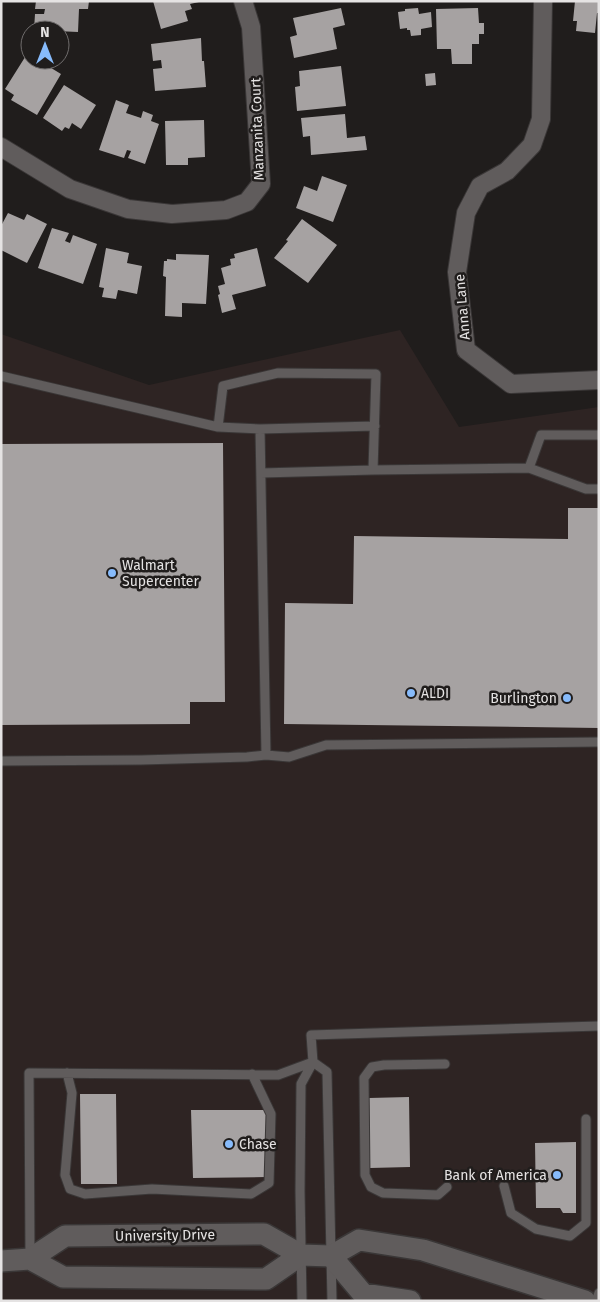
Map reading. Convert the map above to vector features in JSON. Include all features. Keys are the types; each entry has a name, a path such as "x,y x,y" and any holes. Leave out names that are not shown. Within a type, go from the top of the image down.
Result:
{"street":[{"name":"Manzanita Court","path":"1,147 70,189 128,209 172,214 190,213 226,210 247,202 262,184 251,27 243,1"},
{"name":"Anna Lane","path":"543,1 541,119 532,145 507,171 480,186 466,213 457,272 466,350 512,384 599,380"},
{"name":"University Drive","path":"30,1259 65,1236 264,1234 300,1255 331,1256"},
{"path":"410,1301 363,1294 331,1256 359,1240 423,1250 585,1301"},
{"path":"1,1260 30,1259 63,1277 266,1279 300,1255"}],"lane":[{"path":"218,427 223,386 278,373 376,374 372,470"},
{"path":"1,376 218,427 260,429 375,426"},
{"path":"260,429 266,755"},
{"path":"530,468 541,435 599,436"},
{"path":"262,473 530,468 586,489 599,489"},
{"path":"1,761 141,760 266,755 289,757 326,745 599,742"},
{"path":"302,1301 300,1255 301,1084 313,1062 311,1034 599,1026"},
{"path":"30,1259 29,1074 278,1075 313,1062"},
{"path":"313,1062 327,1072 332,1301"},
{"path":"445,1064 384,1065 372,1067 364,1078 366,1175 371,1187 384,1192 438,1195 446,1187"},
{"path":"68,1074 72,1093 65,1175 70,1189 86,1194 152,1189 251,1194 269,1184 271,1114 252,1074"},
{"path":"504,1186 511,1213 536,1229 570,1236 586,1223 586,1118"},
{"path":"596,1301 599,1293"}],"shaded area":[{"path":"400,330 459,427 599,407 599,1301 1,1301 1,334 149,385"}],"building":[{"path":"36,1 89,1 88,9 79,9 78,32 70,32 70,20 35,20 35,14 44,14 45,9 35,9"},
{"path":"153,1 199,2 190,4 192,9 185,11 188,21 161,29"},
{"path":"575,1 599,1 595,33 576,31 577,21 573,21"},
{"path":"341,8 345,25 333,28 337,49 294,58 290,37 297,35 293,18"},
{"path":"418,8 419,14 431,12 432,27 421,29 421,35 411,36 410,30 407,30 407,28 400,29 398,12 405,11 405,9"},
{"path":"478,8 479,23 484,23 484,34 479,34 479,44 472,44 472,64 452,64 451,49 437,49 436,9"},
{"path":"201,38 206,87 155,91 153,69 162,68 161,60 153,61 151,44"},
{"path":"20,65 20,70 54,70 61,74 37,115 11,100 14,95 5,89"},
{"path":"341,66 346,106 297,111 295,87 300,86 299,71"},
{"path":"435,73 436,85 426,86 425,74"},
{"path":"64,85 96,105 81,129 72,123 69,129 65,127 62,131 43,118"},
{"path":"116,100 129,105 126,113 141,118 143,111 153,115 151,121 159,124 145,164 128,158 131,151 127,150 124,158 99,150"},
{"path":"345,114 347,138 365,136 367,150 311,155 310,136 303,137 301,118"},
{"path":"204,120 205,157 188,158 188,165 166,165 165,121"},
{"path":"322,176 347,185 333,222 296,208 304,186 317,191"},
{"path":"8,213 24,220 27,214 47,224 27,263 1,250 1,226"},
{"path":"302,219 337,245 308,283 274,258"},
{"path":"52,228 69,233 65,241 70,243 73,235 97,244 83,284 38,268"},
{"path":"106,248 129,253 127,263 142,266 137,294 118,290 116,299 102,297 104,288 99,287"},
{"path":"257,248 266,286 232,295 236,309 222,313 218,286 225,284 221,268 231,265 230,259 235,258 234,254"},
{"path":"176,254 209,255 206,304 182,303 182,317 165,316 166,277 163,276 164,261 167,261 167,259 176,260"},
{"name":"Walmart Supercenter","path":"223,443 225,702 190,702 190,724 1,725 1,444"},
{"path":"568,508 599,508 599,728 284,724 285,603 353,604 354,536 568,539"},
{"path":"80,1094 116,1094 117,1184 81,1184"},
{"path":"409,1097 410,1167 370,1168 369,1098"},
{"name":"Chase","path":"191,1110 266,1110 266,1177 193,1178"},
{"path":"576,1142 576,1213 563,1213 560,1208 536,1208 535,1143"}],"place":[{"name":"Walmart Supercenter","path":"112,573"},
{"name":"ALDI","path":"411,693"},
{"name":"Burlington","path":"567,698"},
{"name":"Chase","path":"229,1144"},
{"name":"Bank of America","path":"557,1175"}]}
